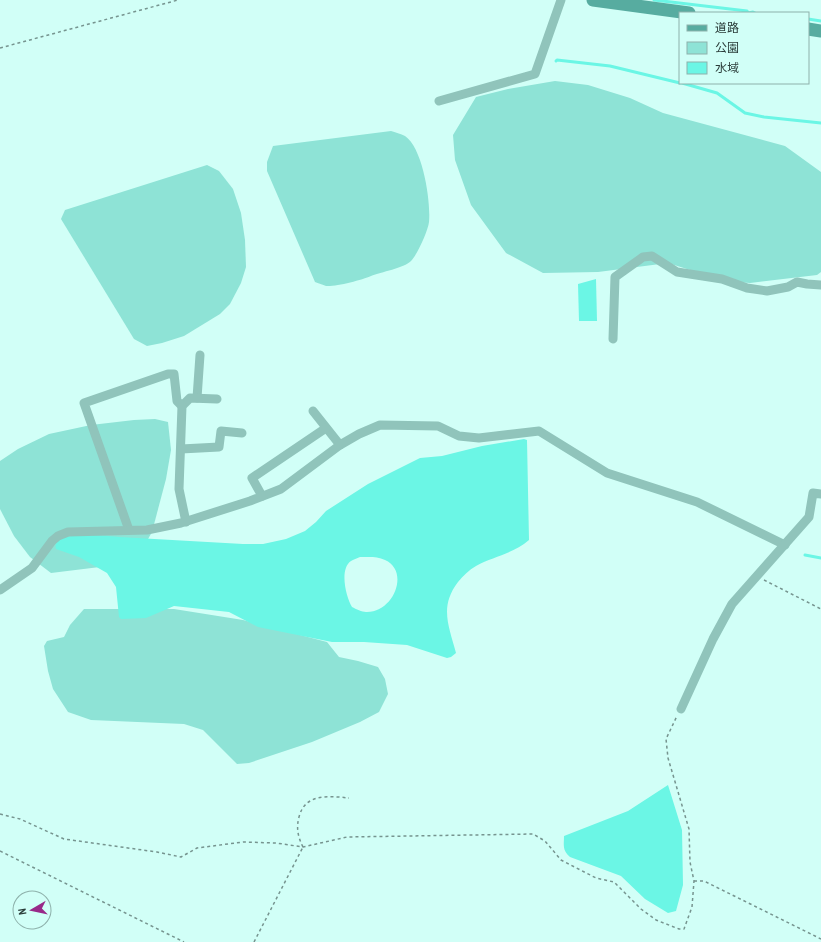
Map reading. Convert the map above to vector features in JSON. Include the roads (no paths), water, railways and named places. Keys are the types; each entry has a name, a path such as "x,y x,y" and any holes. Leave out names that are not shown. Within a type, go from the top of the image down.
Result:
{"street":[{"path":"439,101 535,74 561,0"},
{"path":"593,0 682,12"},
{"path":"809,29 821,31"},
{"path":"613,339 615,277 643,257 652,256 677,272 722,279 747,288 767,291 788,287 797,282 821,285"},
{"path":"197,398 200,355"},
{"path":"129,530 84,403 168,374 174,374 177,401 182,406"},
{"path":"186,522 180,489 182,406 190,398 217,399"},
{"path":"313,411 340,445"},
{"path":"0,590 32,568 52,541 58,536 68,532 147,530 186,522 250,502 281,489 340,445 358,434 380,425 438,426 459,436 479,438 539,431 607,473 697,502 785,545"},
{"path":"262,496 252,478 326,428"},
{"path":"181,449 219,448 221,432 242,433"},
{"path":"681,709 713,639 732,604 810,517 813,493 821,494"}],"water":[{"path":"596,279 597,321 579,321 578,284"},
{"path":"524,439 527,440 529,540 510,552 476,566 466,573 458,582 452,591 447,608 447,617 456,653 447,658 407,645 364,642 332,642 258,627 229,612 174,606 146,618 121,619 119,617 116,587 107,573 79,557 56,549 57,543 62,539 82,535 243,544 263,544 286,539 305,531 326,511 368,484 420,458 442,456 482,446","holes":["360,557 376,557 385,560 393,565 397,573 397,582 391,599 376,611 366,612 352,607 348,597 344,576 345,570 351,561"]},
{"path":"668,785 682,830 683,885 676,911 668,913 645,899 621,876 570,857 565,850 564,836 628,811"}],"waterway":[{"path":"654,0 748,12"},
{"path":"809,19 821,21"},
{"path":"556,61 610,66 679,83"},
{"path":"686,84 717,93 745,113 764,117 821,123"},
{"path":"805,555 821,558"}]}
